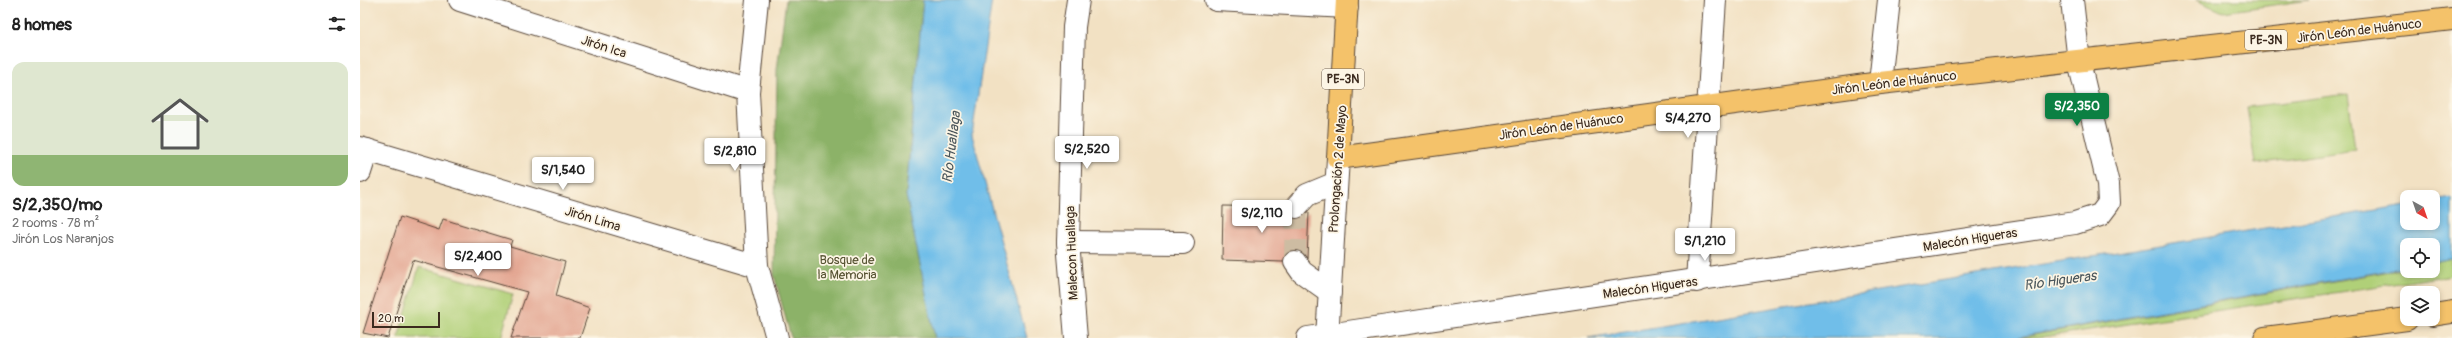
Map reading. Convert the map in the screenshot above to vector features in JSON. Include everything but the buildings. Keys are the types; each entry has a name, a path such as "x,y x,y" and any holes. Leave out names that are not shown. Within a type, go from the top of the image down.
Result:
{"main road":[{"name":"Prolongación 2 de Mayo","path":"1338,158 1347,4"},
{"name":"Jirón León de Huánuco","path":"1338,158 1707,105 1880,83 2079,62 2452,19"},
{"path":"2440,314 2452,312"},
{"path":"2265,338 2400,320"}],"street":[{"name":"Jirón Ica","path":"460,0 748,92"},
{"path":"757,0 748,92 757,266 777,338"},
{"name":"Malecon Huallaga","path":"1076,338 1068,242 1074,27 1078,0"},
{"path":"1216,0 1347,4"},
{"path":"1697,281 1707,105 1715,0"},
{"path":"1880,83 1889,0"},
{"name":"Malecón Higueras","path":"1320,337 2075,223 2100,215 2109,203 2108,184 2079,62 2072,0"},
{"path":"360,172 363,149"},
{"name":"Jirón Lima","path":"363,149 757,266"},
{"name":"Prolongación 2 de Mayo","path":"1320,337 1330,292 1338,158"},
{"path":"1296,207 1306,195 1336,183"},
{"path":"1068,242 1183,243"},
{"path":"1295,262 1302,272 1330,292"}],"green space":[{"name":"Bosque de la Memoria","path":"786,0 923,0 906,194 935,338 791,338 774,275 777,70"},
{"path":"2196,0 2309,0 2223,12"},
{"path":"2348,94 2355,150 2255,164 2247,107"},
{"path":"2452,259 2452,275 2440,277 2440,262"},
{"path":"419,267 513,294 501,338 398,338"},
{"path":"2400,269 2400,278 2432,278 2036,338 2017,338"}],"water":[{"name":"Río Huallaga","path":"923,0 992,0 972,135 1027,338 935,338 906,195"},
{"name":"Río Higueras","path":"2452,198 2452,259 2440,262 2440,238 2400,238 2400,268 2013,338 1588,338 2400,206 2400,230 2440,230 2440,200"}],"tunnel":[{"path":"1295,262 1296,207"}]}
